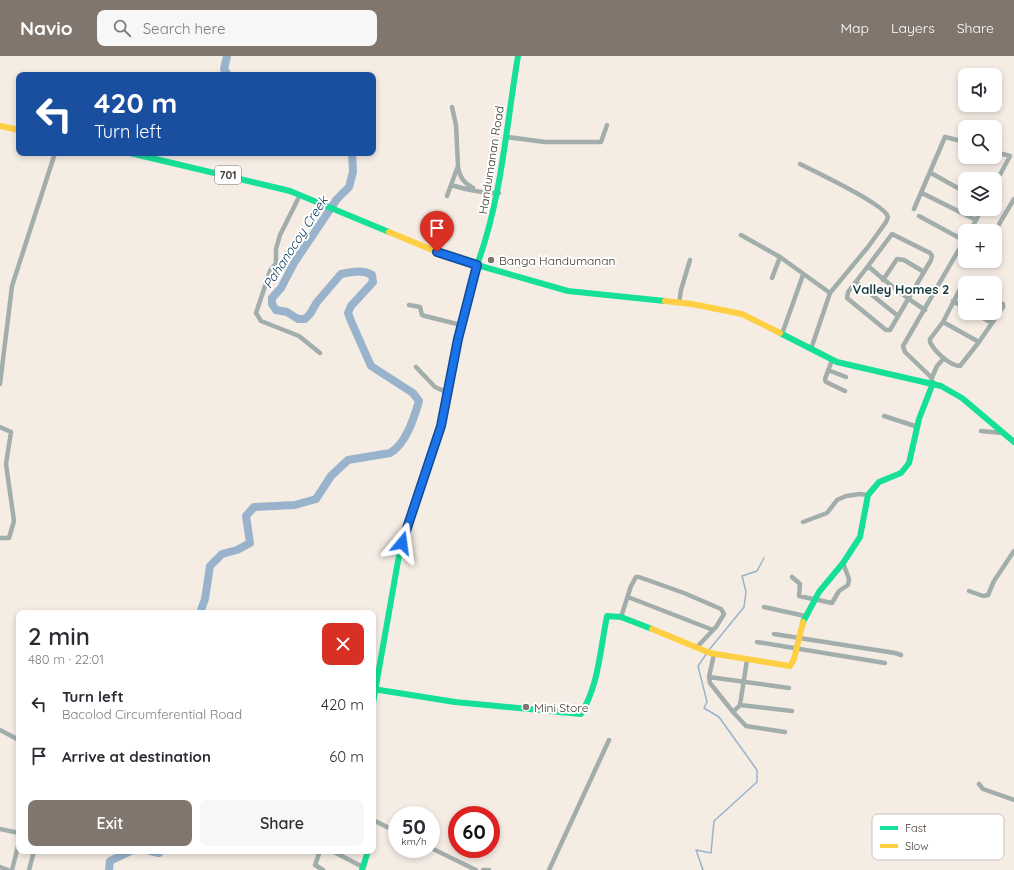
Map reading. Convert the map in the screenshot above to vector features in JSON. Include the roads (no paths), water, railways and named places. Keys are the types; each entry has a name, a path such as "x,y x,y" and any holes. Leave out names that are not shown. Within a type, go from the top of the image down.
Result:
{"main road":[{"name":"Handumanan Road","path":"376,679 398,561 407,526 441,426 461,325 477,265 487,239 499,193 518,56"},
{"path":"0,126 16,129"},
{"name":"701","path":"143,156 270,185 300,194 447,256 477,265"},
{"path":"477,265 568,290 679,302 734,312 782,334 832,360 849,366 932,381 955,393 1014,442"},
{"path":"376,690 455,702 581,714 586,707 595,685 606,618 609,615 621,617 709,653 789,666 792,664 798,637 805,616 814,600 843,563 860,537 868,495 879,482 901,473 906,468 912,456 919,419 932,381"},
{"path":"363,868 367,854"}],"street":[{"path":"452,107 456,125 458,166 461,177 465,183 476,190"},
{"path":"507,138 545,142 601,142 606,125"},
{"path":"914,209 946,137 958,140"},
{"path":"1002,154 1012,157 1002,173"},
{"path":"0,384 12,286 54,156"},
{"path":"800,164 860,194 887,214 886,222 868,248 830,293 811,349"},
{"path":"447,196 458,166"},
{"path":"931,173 958,188"},
{"path":"451,185 476,190 487,194 499,193"},
{"path":"922,193 976,220"},
{"path":"300,194 280,235 276,249 276,263 266,279 256,313 261,321 300,336 320,353"},
{"path":"999,224 1014,199"},
{"path":"919,216 958,236"},
{"path":"974,224 978,216"},
{"path":"892,234 930,253 932,256 890,330 886,330 880,326 846,298 868,266 892,234"},
{"path":"741,235 780,258 830,293"},
{"path":"944,358 937,366 932,381 903,349 907,338 958,252"},
{"path":"772,278 780,258"},
{"path":"883,280 897,259 904,260 924,272"},
{"path":"679,302 690,260"},
{"path":"868,266 883,280 925,310"},
{"path":"782,334 803,275"},
{"path":"856,282 898,316"},
{"path":"958,292 943,322 930,339 930,342 944,358 956,366 960,366 994,320"},
{"path":"953,301 958,304"},
{"path":"409,305 420,307 422,315 424,316 461,325"},
{"path":"987,320 992,323"},
{"path":"943,322 979,342"},
{"path":"832,360 828,370 826,382 845,391"},
{"path":"416,367 435,387 448,393"},
{"path":"828,370 846,377"},
{"path":"884,416 918,426"},
{"path":"0,427 11,432 6,464 14,521 9,538 0,538"},
{"path":"981,431 1003,433"},
{"path":"803,522 827,513 837,500 846,496 860,494 868,495"},
{"path":"969,591 983,596 988,594 994,581 1014,551"},
{"path":"792,577 800,584 798,596 832,603 839,591 848,585 849,574 843,563"},
{"path":"621,617 633,580 639,577 684,593 721,610 724,614 713,630 696,647"},
{"path":"628,597 713,630"},
{"path":"764,607 805,616"},
{"path":"774,634 901,655"},
{"path":"758,642 885,663"},
{"path":"709,653 710,683 714,690 746,726 785,732"},
{"path":"733,712 740,705 747,660"},
{"path":"709,677 789,688"},
{"path":"740,705 792,711"},
{"path":"0,730 16,738"},
{"path":"549,870 608,740"},
{"path":"979,784 983,789 1014,800"},
{"path":"376,822 388,828"},
{"path":"0,829 16,832"},
{"path":"440,852 476,870"},
{"path":"12,870 16,854"},
{"path":"29,870 33,854"},
{"path":"319,854 315,865 324,870"},
{"path":"337,854 363,868"},
{"path":"0,867 8,870"},
{"path":"483,870 489,870"}],"waterway":[{"name":"Pahanocoy Creek","path":"226,72 224,69 227,56"},
{"name":"Pahanocoy Creek","path":"201,610 205,599 210,566 222,554 237,550 250,543 246,516 254,507 295,505 316,499 331,476 348,460 390,453 396,449 409,430 415,415 419,401 413,393 371,366 348,313 351,306 373,282 372,275 364,272 341,274 317,302 310,314 305,319 298,319 287,312 276,310 272,304 272,298 281,288 294,263 337,199 349,187 353,172 352,156"},
{"path":"709,650 744,607 746,592 742,576 757,571 764,558"},
{"path":"703,870 696,850 711,853 714,821 757,782 757,770 719,717 704,708 707,702 698,666 707,653"},
{"name":"Pahanocoy Creek","path":"109,870 110,861 125,854"}],"place":[{"name":"Banga Handumanan","path":"491,260"},
{"name":"Mini Store","path":"526,707"}],"district":[{"name":"Valley Homes 2","path":"901,289"}]}
